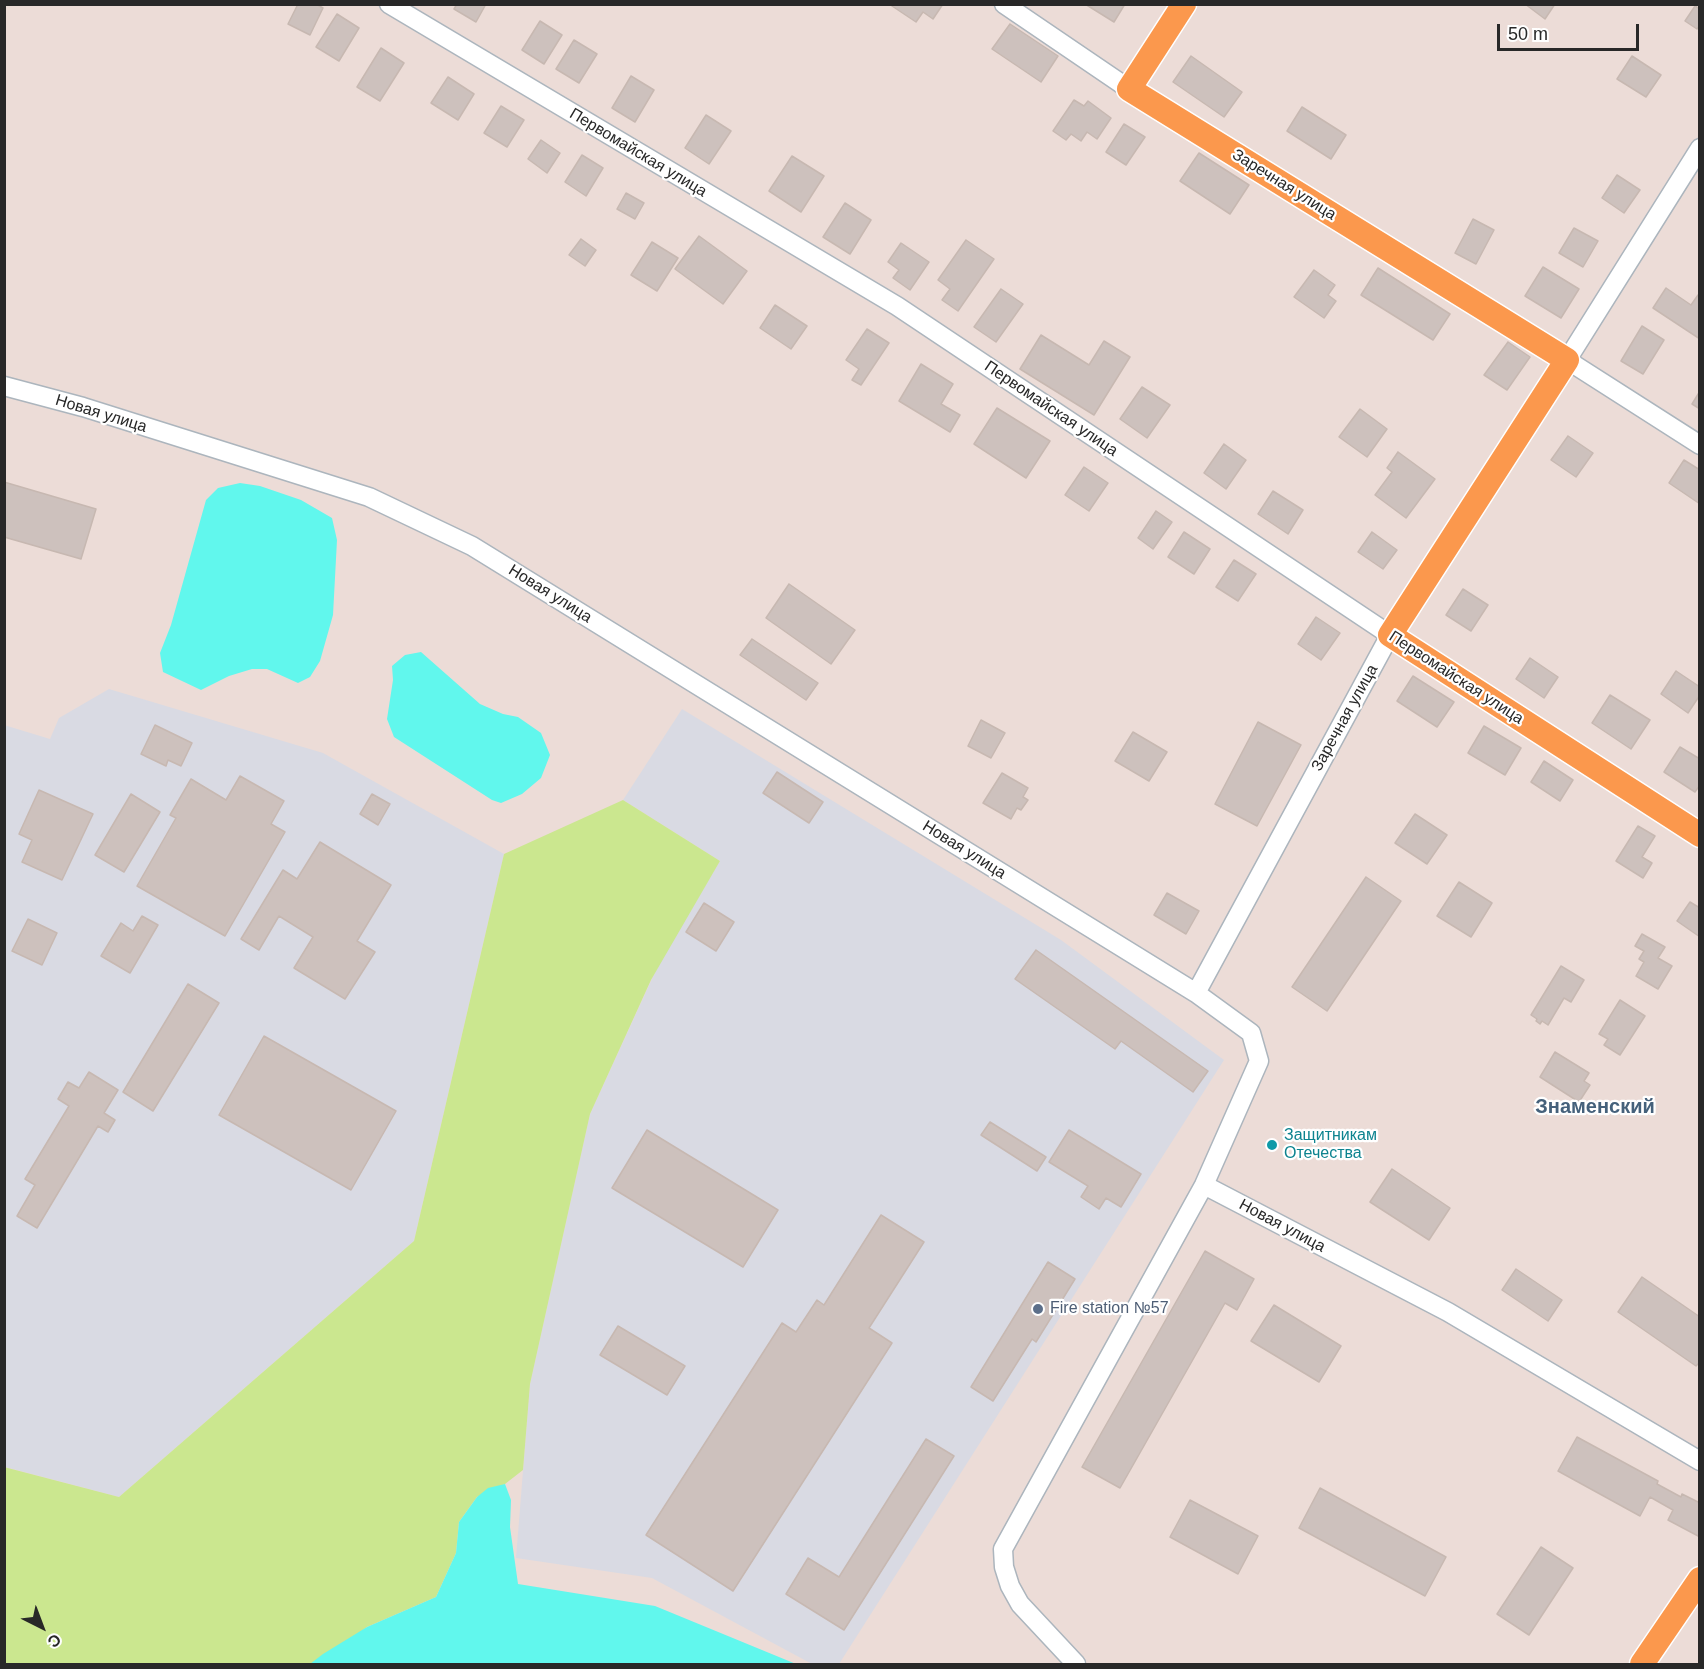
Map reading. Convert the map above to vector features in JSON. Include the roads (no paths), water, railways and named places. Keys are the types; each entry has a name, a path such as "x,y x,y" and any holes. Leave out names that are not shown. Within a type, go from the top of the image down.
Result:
{"main road":[{"path":"1130,88 1184,4"},
{"name":"Заречная улица","path":"1130,88 1567,360 1390,635"},
{"name":"Первомайская улица","path":"1390,635 1700,835"},
{"path":"1642,1665 1700,1579"}],"street":[{"name":"Первомайская улица","path":"389,4 897,306 1390,635"},
{"name":"Заречная улица","path":"1004,4 1130,88"},
{"name":"Заречная улица","path":"1700,148 1567,360 1700,445"},
{"name":"Новая улица","path":"4,386 83,407 369,497 472,546 1196,993 1251,1033 1259,1061 1204,1185 1448,1312 1700,1461"},
{"name":"Заречная улица","path":"1196,993 1390,635"},
{"path":"1076,1665 1020,1604 1010,1586 1004,1567 1004,1549 1204,1185"}],"water":[{"path":"240,483 260,486 301,500 332,518 337,540 333,615 320,661 310,677 298,683 267,669 252,669 229,676 201,690 163,672 160,653 171,625 206,500 218,488"},
{"path":"421,652 480,704 503,714 518,717 541,733 550,755 541,778 522,794 501,803 492,800 394,737 387,719 393,680 392,666 405,655"},
{"path":"505,1484 511,1500 510,1527 518,1584 655,1606 796,1664 310,1664 367,1627 436,1597 456,1553 459,1522 477,1497 488,1488"}],"place":[{"name":"Защитникам Отечества","path":"1272,1145"},
{"name":"Fire station №57","path":"1038,1309"}],"district":[{"name":"Знаменский","path":"1595,1107"}]}
